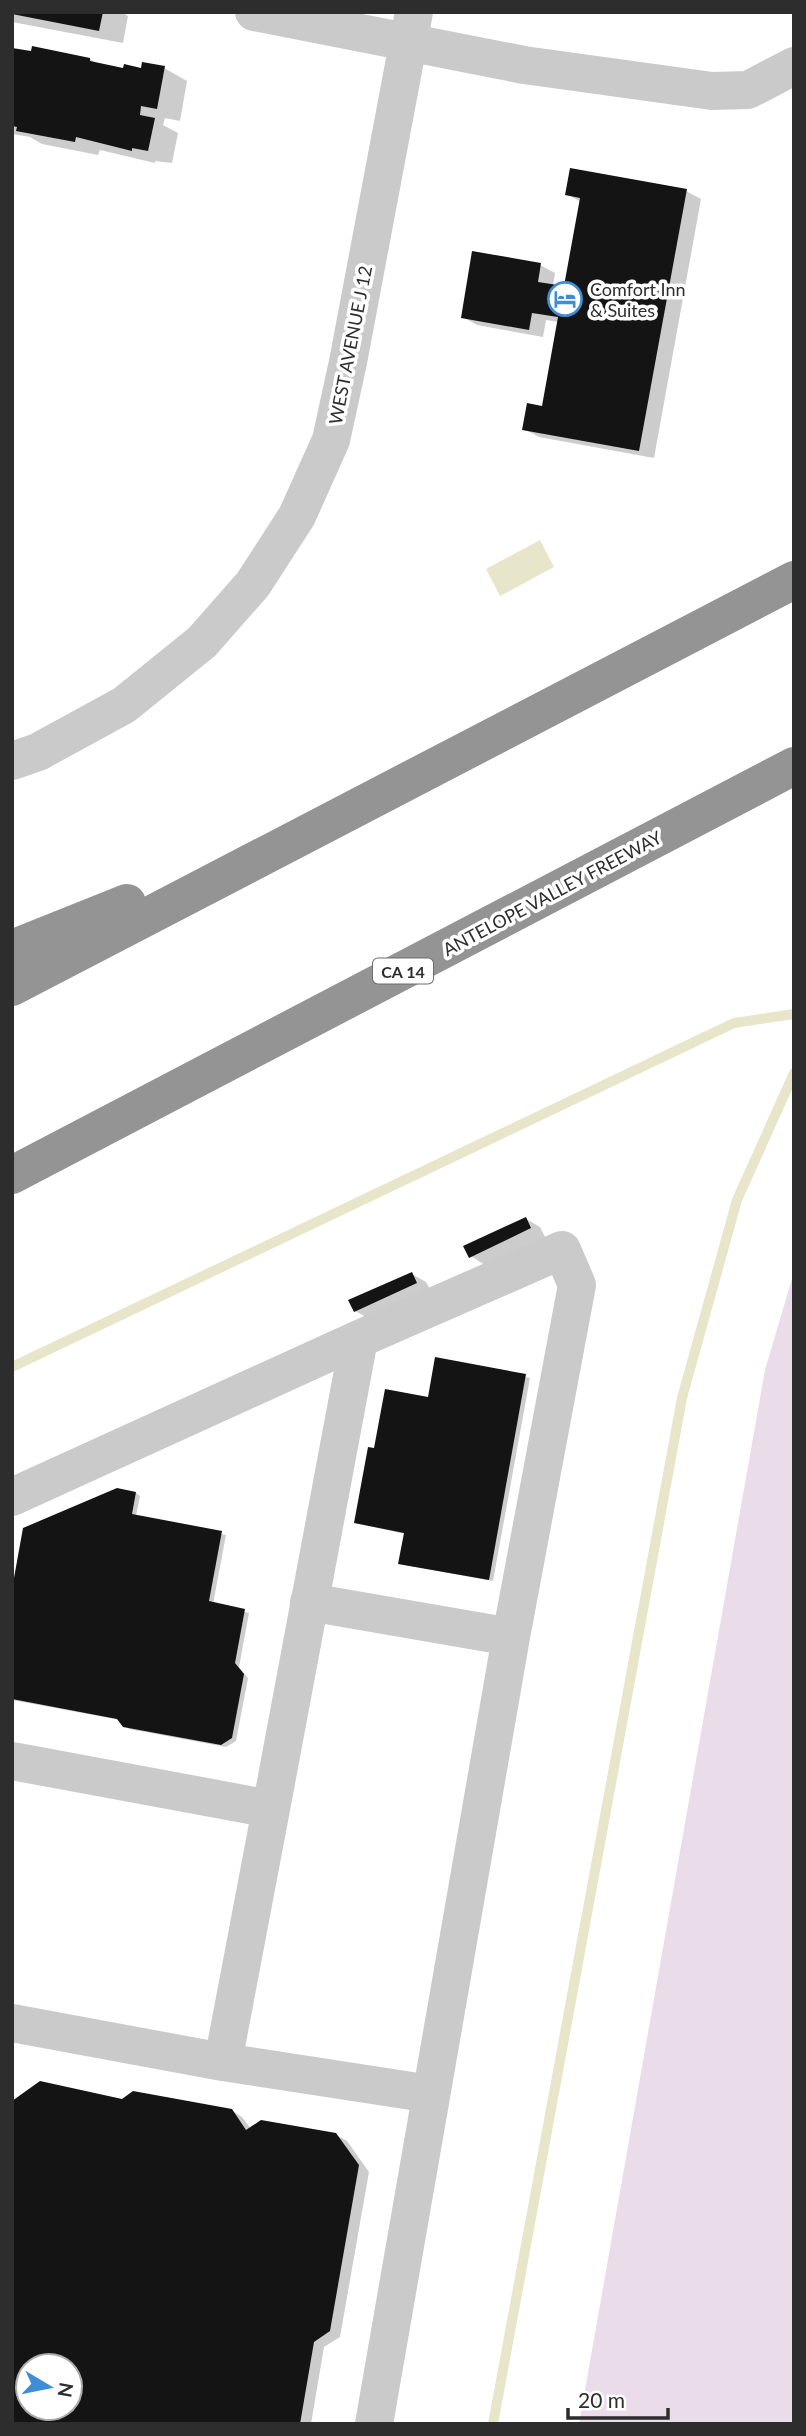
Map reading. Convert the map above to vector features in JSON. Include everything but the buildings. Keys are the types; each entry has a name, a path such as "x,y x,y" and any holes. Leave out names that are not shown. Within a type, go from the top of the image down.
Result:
{"highway":[{"path":"12,987 794,580"},
{"name":"ANTELOPE VALLEY FREEWAY","path":"12,1175 794,766"},
{"path":"12,949 304,834"}],"street":[{"path":"254,12 412,28 524,65 712,90 748,90 794,66"},
{"name":"WEST AVENUE J 12","path":"12,761 38,752 124,705 202,642 253,584 297,516 331,440 412,28"},
{"path":"12,1497 562,1250 577,1285 510,1637 374,2424"},
{"path":"223,2062 359,1339"},
{"path":"310,1602 510,1637"},
{"path":"12,1761 271,1809"},
{"path":"12,2024 223,2062 431,2094"}],"shaded area":[{"path":"540,540 554,567 500,596 486,569"},
{"path":"794,1272 794,2424 579,2424 765,1370"}],"waterway":[{"path":"12,1367 734,1023 794,1014"},
{"path":"493,2424 682,1398 737,1200 794,1073"}],"place":[{"name":"Comfort Inn & Suites","path":"565,299"}]}
